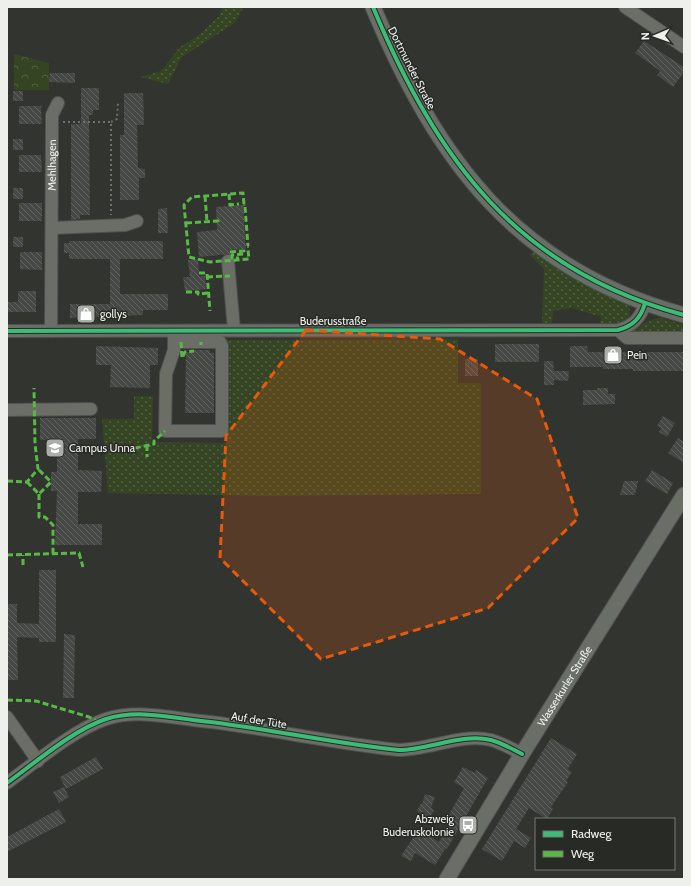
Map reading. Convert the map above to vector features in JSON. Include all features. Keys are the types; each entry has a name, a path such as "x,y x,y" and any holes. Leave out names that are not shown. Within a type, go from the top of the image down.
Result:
{"main road":[{"name":"Dortmunder Straße","path":"373,7 419,104 454,158 478,190 506,219 539,247 570,268 601,285 645,303 684,315"},
{"name":"Wasserkurler Straße","path":"447,879 522,754 684,495"}],"street":[{"path":"625,7 684,47"},
{"name":"Mehlhagen","path":"51,331 52,115 58,103"},
{"path":"52,228 125,225 137,221"},
{"path":"228,261 234,330"},
{"name":"Buderusstraße","path":"7,331 51,331 174,336 234,330 618,330 628,328 636,322 642,313 645,303"},
{"path":"618,330 627,338 684,338"},
{"path":"174,336 220,342 222,346 222,431 165,431 166,374 174,350 174,336"},
{"path":"7,410 91,409"},
{"name":"Auf der Tüte","path":"7,783 84,730 105,720 125,714 218,722 399,750 471,739 483,739 499,742 522,754"},
{"path":"7,717 38,761"}],"path":[{"path":"52,122 111,122 117,119 118,101"},
{"path":"111,122 111,226"}],"highlighted area":[{"path":"306,330 440,339 537,399 578,518 488,608 321,659 220,558 226,436"}],"green space":[{"path":"222,7 243,8 235,23 182,57 168,84 140,77 161,71 180,47 199,35 219,16"},
{"path":"14,54 49,63 49,90 14,90"},
{"path":"533,251 572,277 630,306 629,319 621,324 600,325 601,317 572,308 553,311 552,325 542,325 544,269 530,255"},
{"path":"661,318 684,325 684,336 630,333 644,323"},
{"path":"458,339 458,383 481,383 481,494 265,496 108,493 102,419 134,419 134,396 153,396 152,442 227,443 226,340"}],"building":[{"path":"644,41 684,67 684,72 673,87 657,75 660,71 635,53"},
{"path":"50,73 75,73 75,83 49,82"},
{"path":"81,88 99,88 99,110 93,110 93,115 89,115 90,215 80,215 80,219 71,220 71,124 81,124"},
{"path":"13,91 23,91 23,101 13,101"},
{"path":"124,93 143,93 144,125 137,125 138,168 145,169 145,178 139,178 139,200 120,200 120,135 124,135"},
{"path":"19,106 41,106 42,124 19,124"},
{"path":"13,139 23,139 23,150 13,150"},
{"path":"19,155 41,155 42,172 19,172"},
{"path":"13,188 23,188 23,199 13,199"},
{"path":"19,203 42,203 42,221 19,221"},
{"path":"243,205 246,249 230,250 230,254 199,257 197,232 217,230 216,207"},
{"path":"167,208 168,233 158,233 158,209"},
{"path":"13,237 23,237 23,247 13,247"},
{"path":"69,241 163,241 163,259 120,259 120,294 168,294 168,310 143,310 143,315 70,318 70,304 110,304 110,259 69,259 69,253 64,253 64,243 69,243"},
{"path":"20,252 42,252 42,270 20,269"},
{"path":"198,259 199,276 205,276 206,289 185,291 183,277 190,277 188,260"},
{"path":"18,291 36,291 36,312 7,312 7,302 18,302"},
{"path":"495,344 539,344 539,362 495,362"},
{"path":"96,346 158,348 158,365 150,365 150,388 110,387 111,365 96,365"},
{"path":"570,346 587,346 588,352 684,352 684,371 633,371 633,369 603,369 603,367 570,367"},
{"path":"194,350 210,350 210,353 214,353 214,413 185,413 186,352 194,352"},
{"path":"465,359 478,359 478,376 465,376"},
{"path":"544,361 553,361 554,371 569,371 568,381 554,380 554,385 544,385"},
{"path":"597,388 608,388 608,394 615,394 615,404 583,405 583,390 597,390"},
{"path":"663,416 675,423 667,437 659,432 661,428 657,426"},
{"path":"40,418 96,418 96,439 78,439 78,470 102,471 101,492 78,492 78,524 102,524 102,545 55,545 57,491 51,491 51,472 57,472 57,439 40,440"},
{"path":"678,438 684,442 684,463 668,453"},
{"path":"652,470 673,483 667,494 645,481"},
{"path":"624,481 638,481 635,495 620,495"},
{"path":"39,570 56,570 56,642 39,642 39,638 17,637 18,680 7,680 7,604 17,604 17,623 39,624"},
{"path":"64,634 75,635 74,698 63,698"},
{"path":"551,738 577,754 568,769 572,772 566,781 568,782 551,807 553,809 548,818 529,808 516,829 531,838 525,848 514,841 502,861 482,849"},
{"path":"96,757 103,769 66,789 60,777"},
{"path":"463,767 475,773 476,770 488,778 447,849 446,848 435,865 415,853 411,861 401,856 419,829 439,842 450,823 446,820 464,788 454,782"},
{"path":"64,787 69,797 59,803 53,792"},
{"path":"425,794 435,797 431,808 434,810 430,818 417,811 421,803 422,804"},
{"path":"59,809 66,822 7,852 7,837"}],"marked path":[{"path":"244,204 243,193 192,197 184,205 189,257 210,262 249,259 248,250"},
{"path":"229,194 230,205 239,204"},
{"path":"205,196 207,222"},
{"path":"245,207 248,246"},
{"path":"186,223 218,221 218,225"},
{"path":"230,252 244,251 244,254 232,255 232,258 239,258"},
{"path":"199,273 207,273 210,311"},
{"path":"207,277 230,276"},
{"path":"186,292 198,292 198,294 209,293"},
{"path":"181,342 182,358 185,352 194,351"},
{"path":"7,481 27,482 38,469 35,444 34,388"},
{"path":"126,450 154,444 154,441 165,431"},
{"path":"147,445 147,457"},
{"path":"27,482 39,494 51,482 38,469"},
{"path":"39,494 39,517 45,517 53,525 53,554"},
{"path":"7,555 79,553 83,567"},
{"path":"23,555 23,565"},
{"path":"7,700 36,701 89,717 99,722"}],"cycle path":[{"path":"373,7 398,62 425,113 455,160 490,202 529,238 574,269 625,295 684,315"},
{"path":"7,331 618,330 636,321 645,303"},
{"path":"7,783 55,747 93,724 117,716 138,714 219,723 399,750 457,740 480,738 495,741 522,754"}],"place":[{"name":"gollys","path":"86,314"},
{"name":"Pein","path":"613,355"},
{"name":"Campus Unna","path":"55,448"},
{"name":"Abzweig Buderuskolonie","path":"468,825"}]}
